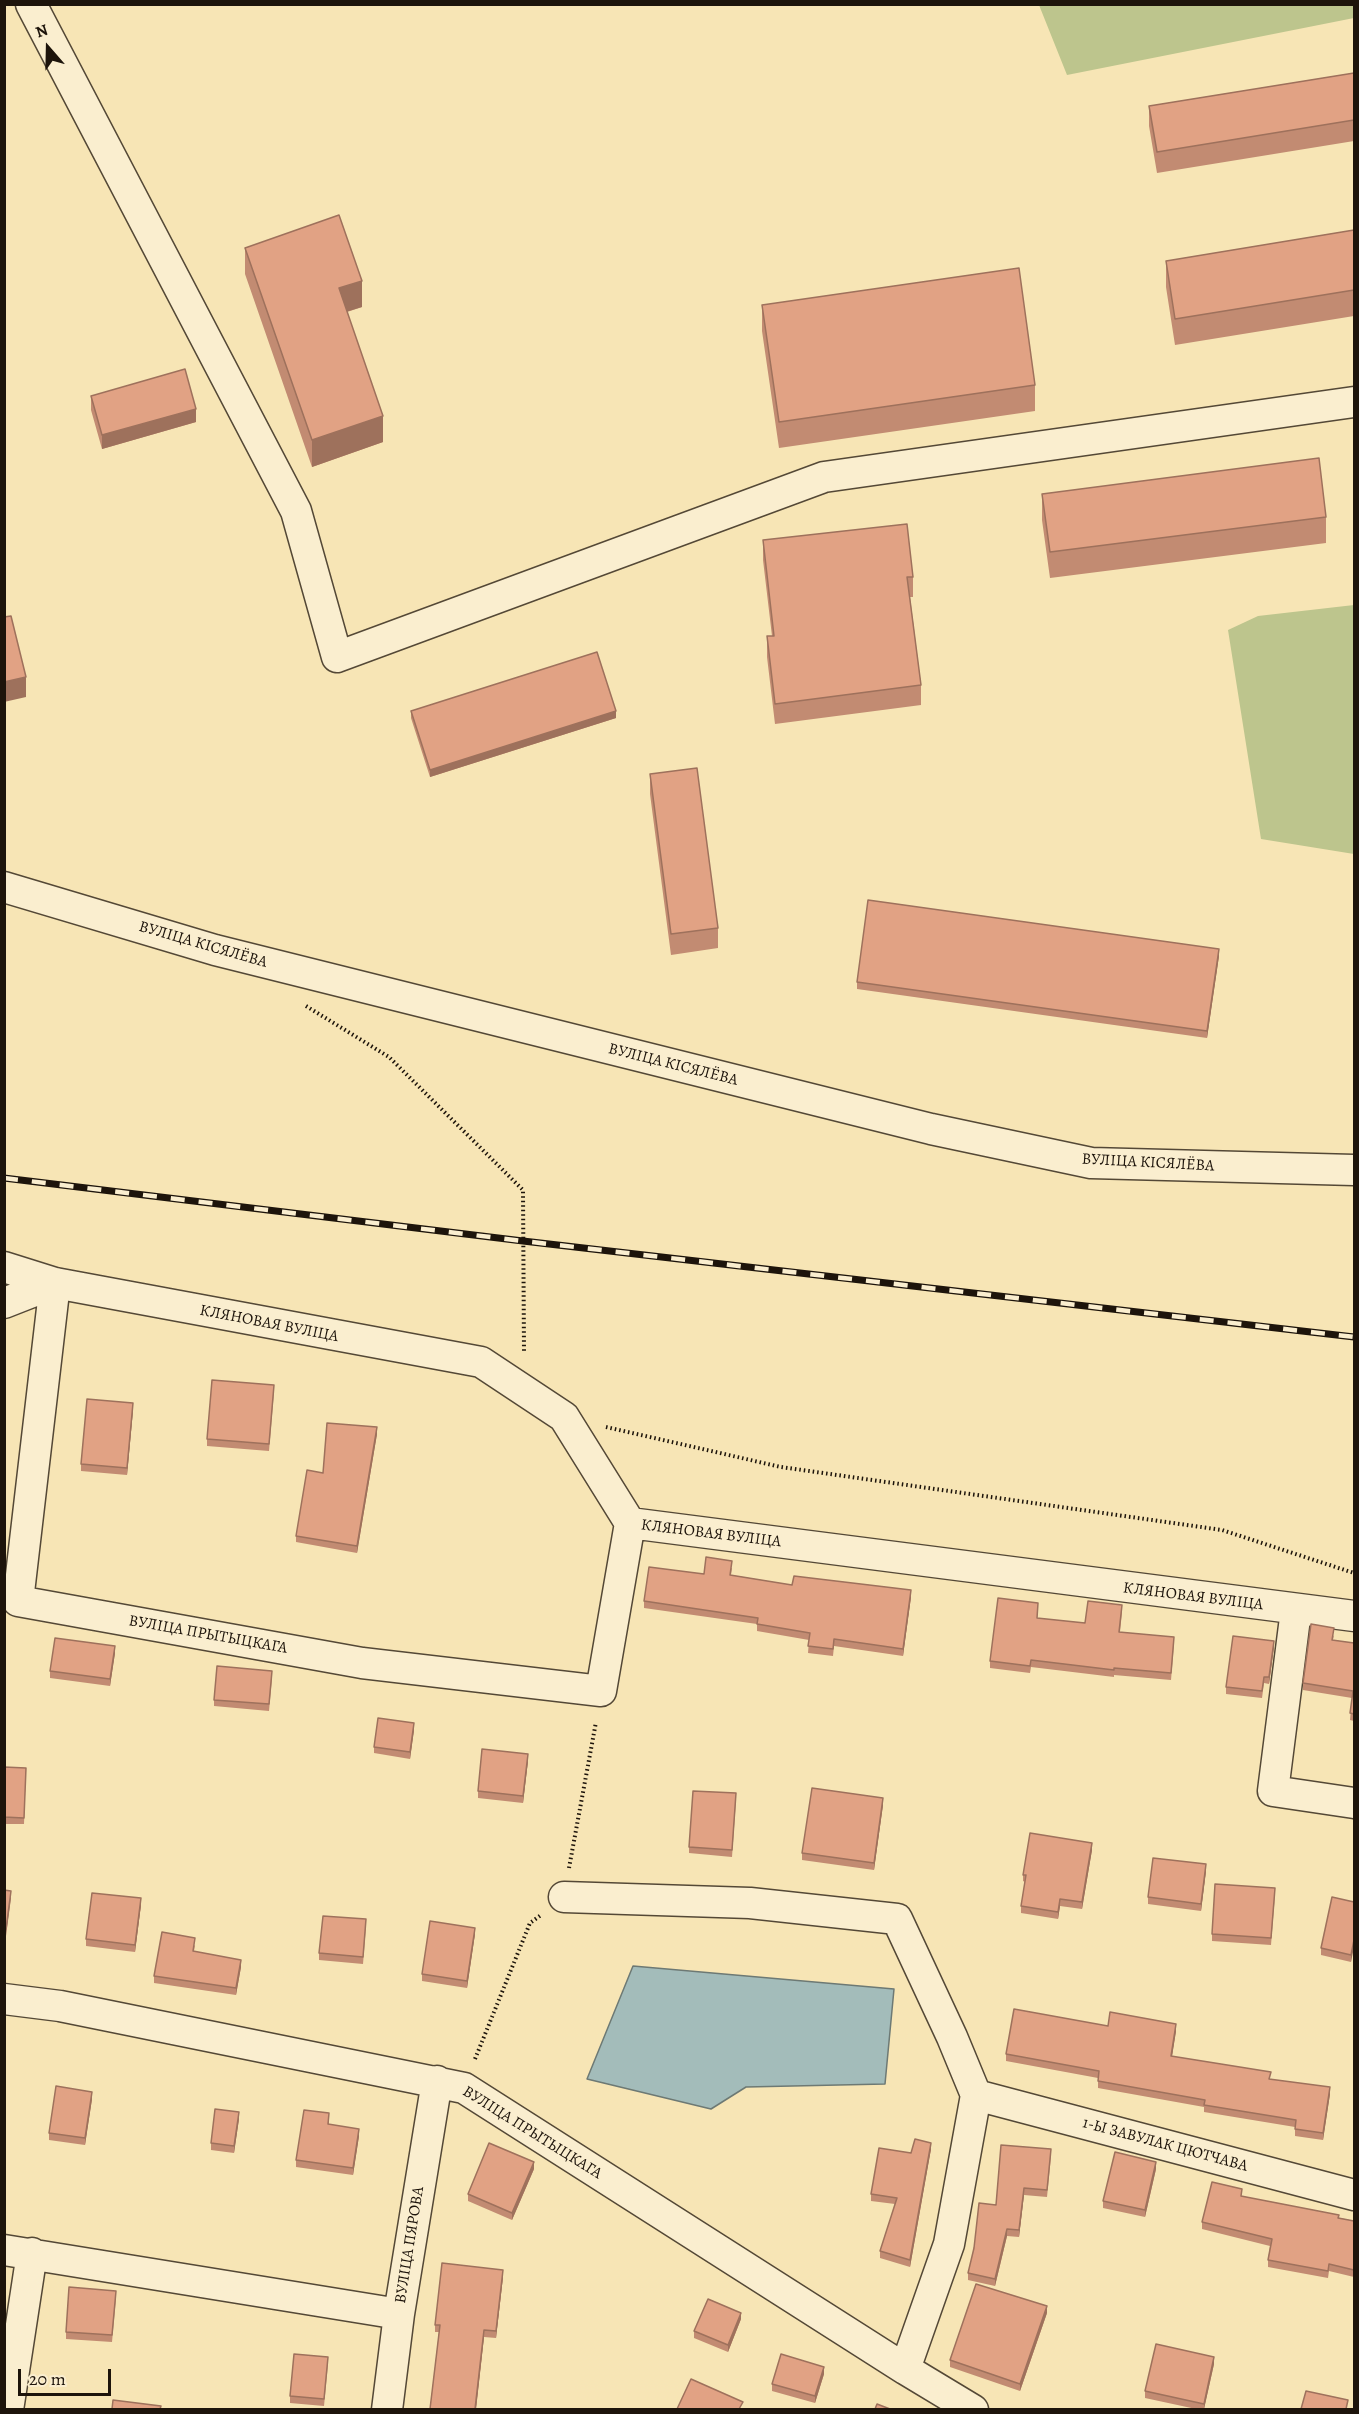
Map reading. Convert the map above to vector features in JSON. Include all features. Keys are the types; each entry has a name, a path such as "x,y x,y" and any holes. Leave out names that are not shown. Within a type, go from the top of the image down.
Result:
{"street":[{"path":"31,4 296,511 337,657 824,477 1354,402"},
{"name":"ВУЛІЦА КІСЯЛЁВА","path":"4,887 215,950 931,1129 1091,1163 1354,1170"},
{"name":"КЛЯНОВАЯ ВУЛІЦА","path":"4,1268 55,1283 481,1362 564,1417 630,1523 1354,1616"},
{"path":"4,1303 55,1283"},
{"name":"ВУЛІЦА ПРЫТЫЦКАГА","path":"55,1283 18,1601 362,1663 601,1691 630,1523"},
{"path":"1296,1610 1273,1791 1354,1803"},
{"path":"564,1897 750,1903 897,1919 952,2037 976,2096 949,2244 905,2369"},
{"name":"ВУЛІЦА ПРЫТЫЦКАГА","path":"4,1999 60,2007 464,2088 905,2369 973,2409"},
{"name":"ВУЛІЦА ПЯРОВА","path":"387,2409 399,2314 437,2081"},
{"name":"1-Ы ЗАВУЛАК ЦЮТЧАВА","path":"976,2096 1354,2195"},
{"path":"8,2409 18,2252 399,2314"}],"path":[{"path":"297,1001 388,1058 523,1190 522,1303 525,1389"},
{"path":"564,1417 781,1467 1222,1530 1354,1573"}],"green space":[{"path":"1354,4 1354,18 1067,75 1039,5"},
{"path":"1354,605 1354,854 1261,839 1228,630 1258,616"}],"water":[{"path":"633,1966 894,1989 885,2084 746,2087 711,2109 587,2079"}],"building":[{"path":"1354,73 1354,120 1157,152 1149,106"},
{"path":"339,215 362,281 339,288 383,416 312,440 245,248"},
{"path":"1354,230 1354,290 1175,319 1166,261"},
{"path":"1019,268 1035,385 779,422 762,305"},
{"path":"185,369 196,409 102,435 91,396"},
{"path":"1319,458 1326,517 1050,552 1042,494"},
{"path":"907,524 913,577 907,577 921,685 775,704 767,636 774,636 763,540"},
{"path":"11,616 26,677 4,682 4,617"},
{"path":"597,652 616,711 430,770 411,711"},
{"path":"697,768 718,928 671,934 650,774"},
{"path":"868,900 1219,949 1207,1031 857,982"},
{"path":"212,1380 274,1385 269,1444 207,1439"},
{"path":"87,1399 133,1403 127,1468 81,1464"},
{"path":"327,1423 377,1427 357,1546 296,1536 307,1470 323,1473"},
{"path":"706,1557 732,1561 730,1575 792,1585 794,1576 911,1590 903,1649 834,1639 833,1649 808,1646 810,1633 757,1624 758,1618 644,1601 649,1567 704,1574"},
{"path":"998,1598 1038,1603 1037,1618 1085,1623 1088,1601 1122,1605 1119,1632 1174,1637 1171,1673 1114,1668 1114,1670 1031,1660 1030,1666 990,1661"},
{"path":"1311,1624 1334,1628 1332,1640 1354,1643 1354,1714 1350,1713 1353,1691 1303,1683"},
{"path":"1233,1636 1274,1641 1269,1677 1264,1677 1262,1691 1226,1687"},
{"path":"55,1638 115,1646 110,1679 50,1671"},
{"path":"217,1666 272,1671 269,1704 214,1700"},
{"path":"378,1718 414,1723 410,1752 374,1747"},
{"path":"482,1749 528,1754 523,1796 478,1791"},
{"path":"4,1767 26,1768 24,1818 4,1817"},
{"path":"812,1788 883,1798 874,1863 802,1853"},
{"path":"693,1791 736,1793 732,1850 689,1847"},
{"path":"1030,1833 1092,1843 1082,1902 1060,1899 1058,1912 1021,1906 1026,1875 1023,1875"},
{"path":"1153,1858 1206,1864 1201,1904 1148,1897"},
{"path":"1215,1884 1275,1888 1271,1938 1212,1934"},
{"path":"4,1890 11,1891 6,1929 4,1929"},
{"path":"92,1893 141,1898 135,1945 86,1939"},
{"path":"1332,1897 1354,1902 1354,1940 1351,1955 1321,1948"},
{"path":"323,1916 366,1919 363,1957 319,1953"},
{"path":"430,1921 475,1928 467,1981 422,1974"},
{"path":"162,1932 195,1938 193,1951 241,1960 236,1988 154,1976"},
{"path":"1014,2009 1108,2026 1110,2012 1176,2024 1171,2056 1271,2072 1269,2079 1330,2087 1323,2133 1295,2129 1296,2120 1204,2105 1205,2100 1098,2081 1099,2071 1006,2054"},
{"path":"56,2086 92,2092 85,2138 49,2133"},
{"path":"215,2109 239,2112 234,2146 211,2143"},
{"path":"304,2110 329,2113 328,2124 359,2129 353,2168 296,2160"},
{"path":"915,2139 931,2143 910,2260 880,2251 897,2198 871,2194 879,2148 911,2153"},
{"path":"489,2143 534,2162 512,2213 468,2194"},
{"path":"1001,2145 1051,2149 1047,2190 1024,2188 1019,2230 1007,2229 995,2279 968,2273 974,2248 979,2203 996,2205"},
{"path":"1115,2152 1156,2162 1145,2210 1103,2201"},
{"path":"1212,2182 1242,2189 1241,2196 1339,2215 1338,2218 1354,2221 1354,2270 1329,2264 1328,2271 1268,2260 1272,2239 1202,2222"},
{"path":"442,2263 503,2270 496,2331 484,2330 475,2409 430,2409 440,2325 435,2325"},
{"path":"976,2284 1047,2306 1020,2384 950,2360"},
{"path":"69,2287 116,2291 112,2335 66,2332"},
{"path":"708,2299 741,2313 728,2345 694,2331"},
{"path":"1156,2344 1214,2357 1204,2404 1145,2391"},
{"path":"294,2354 328,2357 324,2399 290,2396"},
{"path":"781,2354 824,2367 815,2396 772,2384"},
{"path":"691,2379 743,2402 739,2409 677,2409"},
{"path":"1306,2391 1348,2400 1346,2409 1301,2409"},
{"path":"113,2400 161,2406 160,2409 112,2409"},
{"path":"877,2404 890,2409 875,2409"}],"railway":[{"path":"4,1178 523,1241 1354,1337"}]}
